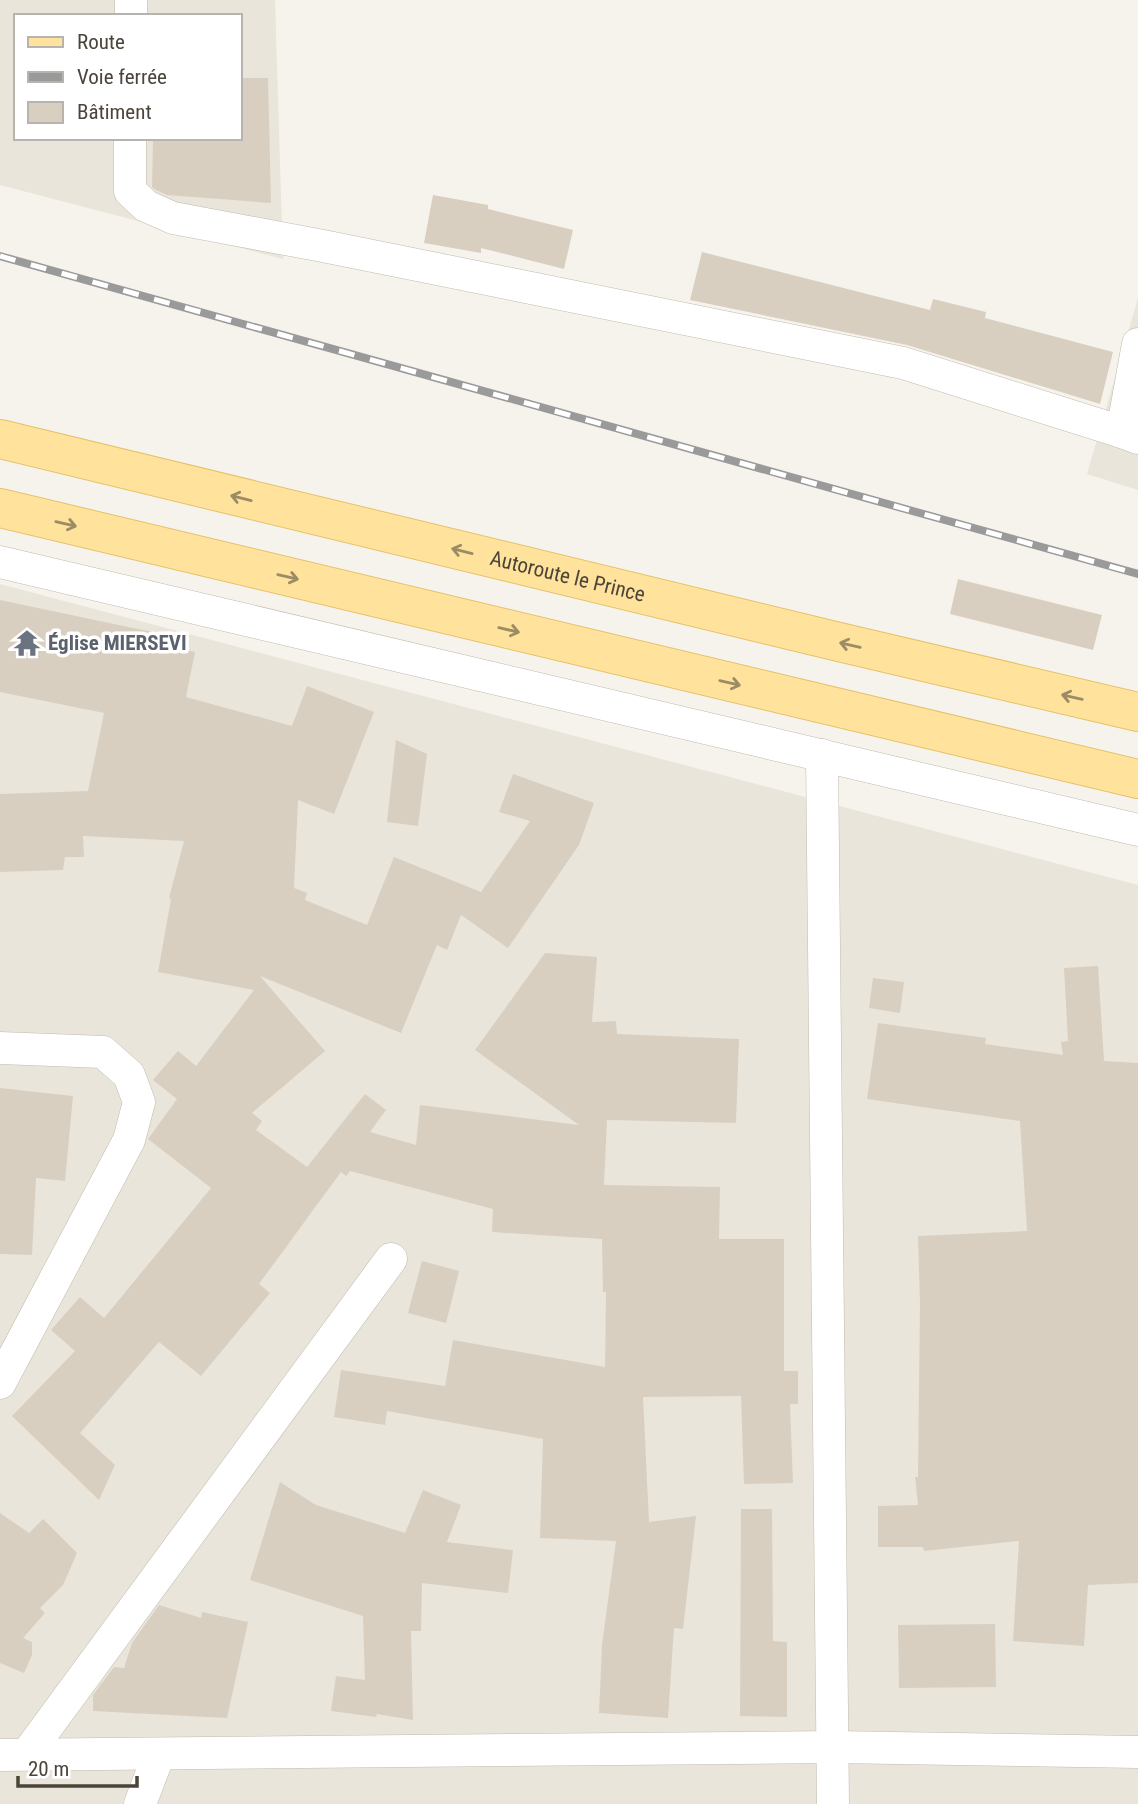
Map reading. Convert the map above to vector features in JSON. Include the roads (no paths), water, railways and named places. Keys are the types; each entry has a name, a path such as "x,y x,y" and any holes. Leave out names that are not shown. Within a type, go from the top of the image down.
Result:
{"main road":[{"name":"Autoroute le Prince","path":"0,439 1138,712"},
{"path":"0,508 1138,779"}],"street":[{"path":"130,140 130,191 146,206 173,218 336,248 903,363 1130,435 1138,344"},
{"path":"0,562 1138,830"},
{"path":"822,755 833,1804"},
{"path":"0,1048 103,1052 129,1074 139,1102 129,1140 1,1381"},
{"path":"14,1755 391,1259"},
{"path":"14,1755 833,1747 1138,1752"},
{"path":"140,1804 159,1754"}],"railway":[{"path":"0,256 1138,574"}],"place":[{"name":"Église MIERSEVI","path":"27,643"}]}
